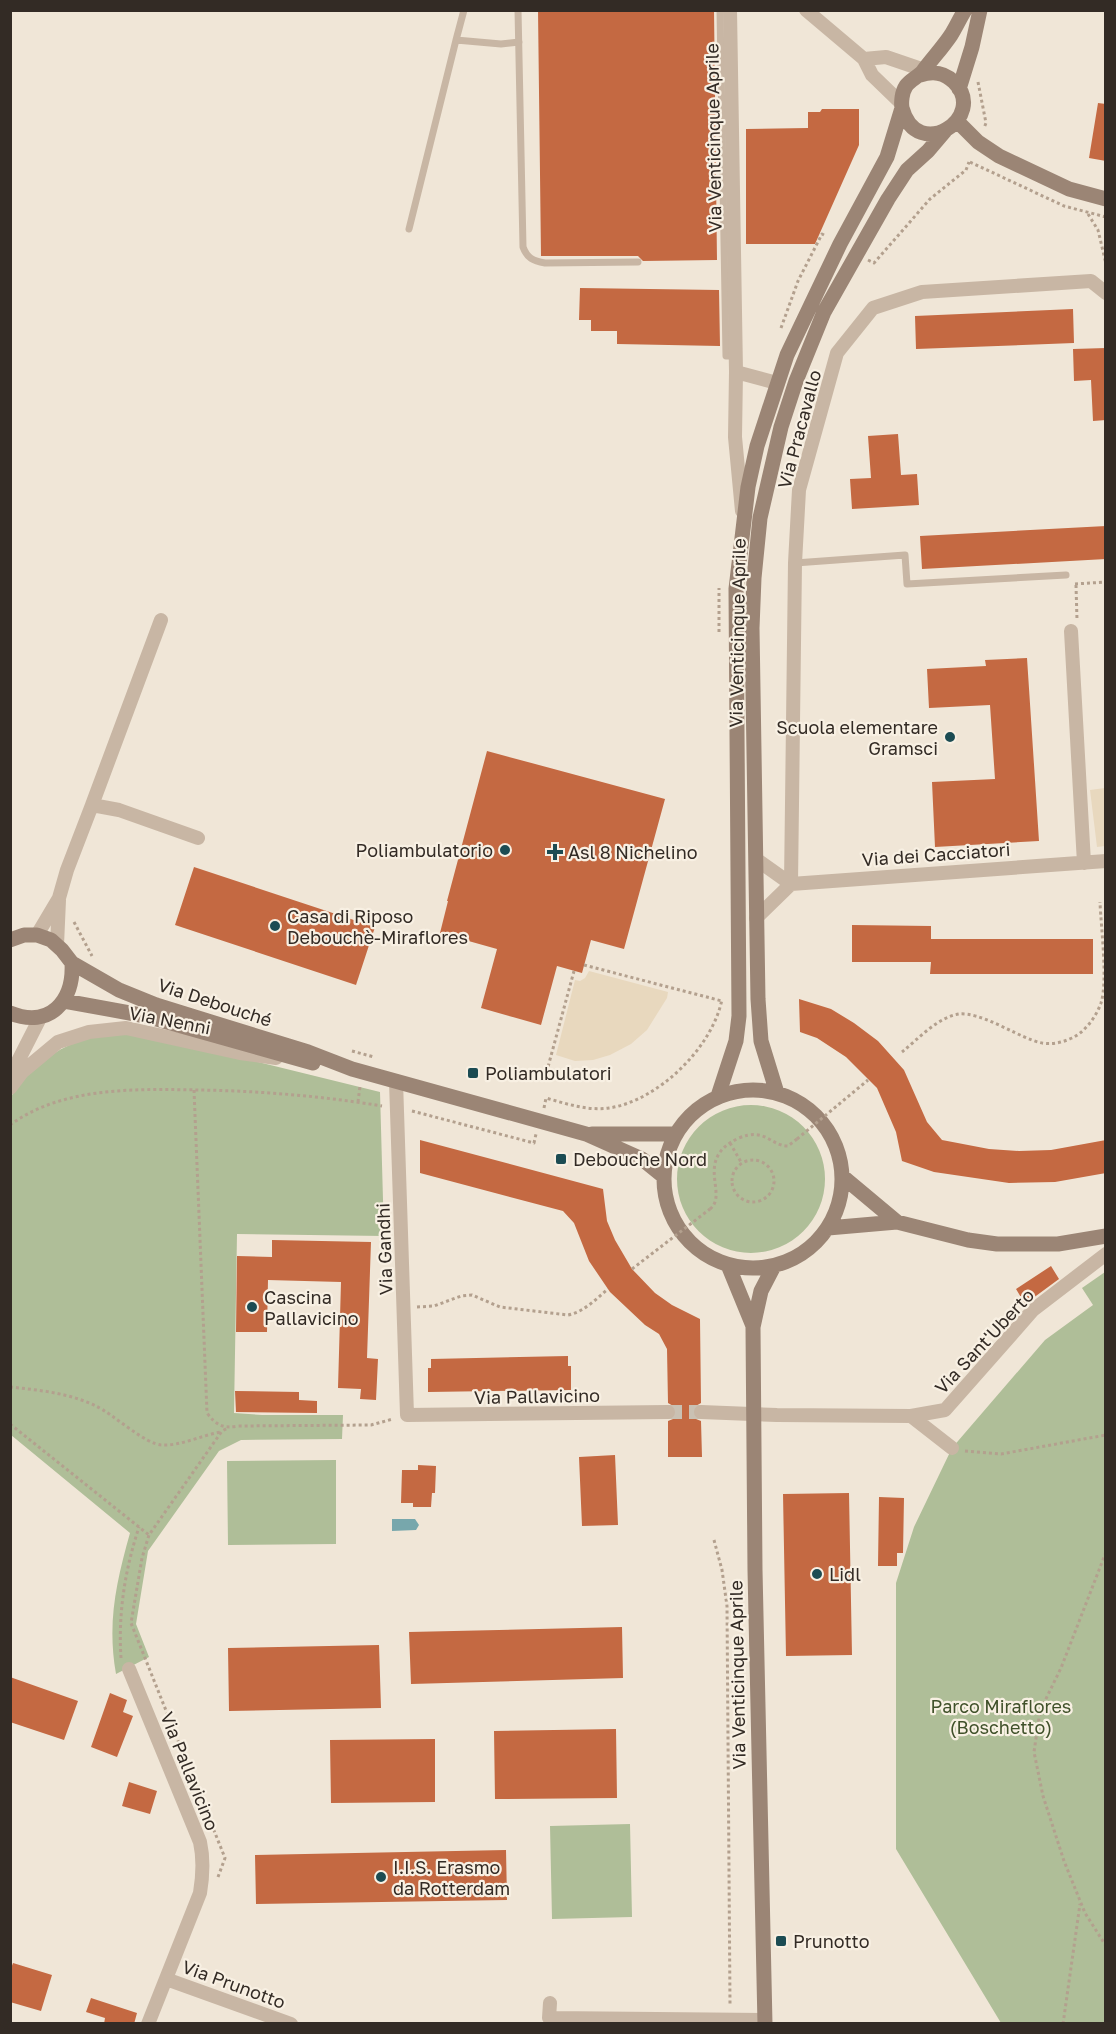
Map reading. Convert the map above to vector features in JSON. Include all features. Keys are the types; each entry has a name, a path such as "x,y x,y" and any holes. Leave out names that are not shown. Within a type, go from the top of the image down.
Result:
{"main road":[{"path":"925,72 939,73 949,78 959,89 963,103 962,112 957,121 945,131 929,134 911,127 905,119 901,106 905,87 925,72 965,10"},
{"path":"959,89 980,10"},
{"name":"Via Venticinque Aprile","path":"718,1096 736,1041 739,1016 736,589 748,487 757,446 777,383 800,325 887,157 901,106"},
{"path":"957,121 978,142 999,156 1069,189 1106,200"},
{"name":"Via Venticinque Aprile","path":"777,1093 761,1041 758,999 752,628 760,519 781,427 796,381 824,312 888,198 907,170 945,131"},
{"path":"11,940 24,935 37,936"},
{"name":"Via Debouché","path":"37,936 51,940 72,963 119,990 156,1005 308,1052 352,1069 586,1134 642,1159 663,1176"},
{"path":"10,1013 39,1018 55,1011 70,990 72,963"},
{"name":"Via Debouché","path":"64,1001 146,1016 306,1062 352,1069"},
{"path":"745,1090 777,1093 800,1103 822,1122 837,1148 842,1176 839,1203 828,1228 808,1250 783,1264 753,1269 739,1268 699,1251 679,1230 667,1204 663,1176 664,1161 674,1134 697,1109 718,1096 745,1090"},
{"name":"Via Debouché","path":"586,1134 674,1134"},
{"path":"842,1176 897,1222"},
{"path":"828,1228 897,1222 968,1240 997,1244 1058,1244 1106,1236"},
{"name":"Via Venticinque Aprile","path":"728,1265 753,1327"},
{"name":"Via Venticinque Aprile","path":"765,2022 757,1713 753,1327 761,1291 774,1266"}],"street":[{"name":"Via Venticinque Aprile","path":"730,10 735,437 743,519"},
{"path":"806,10 864,58 872,75 901,106"},
{"path":"864,58 886,57 925,72"},
{"name":"Via Pracavallo","path":"791,884 795,563 799,490 837,353 873,308 922,292 1091,281 1106,293"},
{"path":"736,372 777,383"},
{"path":"57,945 59,898 67,870 161,620"},
{"path":"1071,631 1084,863"},
{"path":"92,805 119,810 198,837"},
{"path":"756,859 791,884 756,918"},
{"name":"Via dei Cacciatori","path":"791,884 1106,861"},
{"path":"37,936 59,898"},
{"path":"10,1077 39,1018"},
{"name":"Via Nenni","path":"10,1088 22,1072 58,1042 89,1032 126,1028 240,1053 306,1062"},
{"name":"Via Gandhi","path":"396,1081 407,1415"},
{"name":"Via Sant'Uberto","path":"754,1413 911,1416 945,1410 1033,1310 1106,1254"},
{"name":"Via Pallavicino","path":"407,1415 668,1412"},
{"path":"701,1412 754,1413"},
{"path":"911,1416 952,1448"},
{"name":"Via Pallavicino","path":"129,1669 200,1842 203,1856 200,1893 148,2024"},
{"name":"Via Prunotto","path":"166,1979 291,2024"},
{"path":"550,2003 549,2018 730,2019 765,2022"}],"lane":[{"path":"409,229 464,10"},
{"path":"518,10 523,247 526,256 534,261 545,263 638,262"},
{"path":"720,10 726,356 735,356"},
{"path":"456,40 501,44 519,42"},
{"path":"795,563 904,555 907,584 1066,574"}],"path":[{"path":"976,73 986,123 978,142"},
{"path":"856,253 874,263 930,199 966,170 969,162"},
{"path":"1087,212 1098,230 1106,264"},
{"path":"822,234 840,244"},
{"path":"1066,574 1076,585 1106,582"},
{"path":"902,1052 937,1024 958,1014 975,1016 1043,1044 1064,1042 1083,1032 1101,1003 1103,983 1100,902"},
{"path":"73,917 93,958"},
{"path":"546,1098 585,1108 609,1108 633,1102 662,1087 679,1071 698,1047 710,1028 722,1001 584,965"},
{"path":"545,1078 574,971"},
{"path":"345,1049 379,1059"},
{"path":"632,1269 715,1205 717,1200 713,1168 720,1153 730,1143 746,1136 764,1136 782,1146 788,1146 868,1080"},
{"path":"194,1089 207,1413 215,1424 228,1428"},
{"path":"11,1124 40,1107 64,1099 121,1090 194,1089 302,1095 418,1112 534,1143"},
{"path":"730,1143 741,1163"},
{"path":"752,1160 763,1163 771,1170 774,1181 771,1192 764,1200 753,1203 742,1200 734,1193 731,1182 734,1171 741,1163 752,1160"},
{"path":"404,1308 434,1306 460,1296 472,1295 500,1307 568,1315 577,1313 608,1289"},
{"path":"10,1387 49,1391 82,1400 113,1416 151,1443 161,1445 179,1443 238,1426 371,1425 407,1415"},
{"path":"10,1424 149,1535"},
{"path":"142,1558 149,1535 222,1431"},
{"path":"952,1448 969,1452 1001,1454 1106,1435"},
{"path":"129,1669 121,1663 119,1636 125,1577 139,1527"},
{"path":"714,1540 722,1570 727,1606 730,2019"},
{"path":"1106,1552 1061,1668 1040,1711 1034,1752 1043,1796 1064,1861 1085,1913 1106,1946"},
{"path":"1063,2024 1080,1902"}],"green space":[{"path":"122,1033 160,1038 380,1092 384,1236 237,1234 234,1413 343,1415 342,1439 241,1440 219,1451 148,1551 136,1624 149,1657 116,1674 112,1637 114,1603 130,1533 11,1435 11,1097 34,1068 67,1046 89,1038"},
{"path":"751,1105 779,1111 803,1127 819,1151 825,1179 819,1207 803,1231 779,1247 751,1253 723,1247 699,1231 683,1207 677,1179 683,1151 699,1127 723,1111"},
{"name":"Parco Miraflores (Boschetto)","path":"1105,1272 1105,2023 1001,2023 896,1849 896,1583 914,1527 952,1448 1045,1340 1093,1305 1082,1288"},
{"path":"336,1460 336,1544 228,1545 227,1461"},
{"path":"630,1824 632,1917 552,1919 550,1826"}],"shaded area":[{"path":"1105,788 1105,846 1097,847 1090,790"},
{"path":"589,971 668,992 667,998 647,1030 631,1044 610,1055 593,1060 575,1061 556,1055 575,980 580,981 585,978"}],"water":[{"path":"392,1519 415,1519 419,1525 416,1530 392,1531"}],"building":[{"path":"538,10 714,10 717,260 643,261 638,256 541,256"},
{"path":"1098,103 1106,104 1106,161 1089,158"},
{"path":"822,109 859,109 859,145 815,244 746,244 746,129 808,128 808,112 820,112"},
{"path":"580,288 719,290 720,346 617,344 617,331 591,331 591,320 579,320"},
{"path":"1073,309 1074,343 916,349 915,316"},
{"path":"1106,348 1106,420 1093,421 1091,380 1074,381 1073,349"},
{"path":"898,434 901,475 917,474 919,505 852,509 850,479 871,478 868,436"},
{"path":"1106,526 1106,559 922,569 920,536"},
{"path":"1027,658 1039,841 935,847 932,782 995,779 990,705 929,708 927,669 986,666 985,660"},
{"name":"Poliambulatorio","path":"487,751 665,799 624,949 591,940 582,973 557,966 541,1025 481,1008 497,949 440,933"},
{"name":"Casa di Riposo Debouchè-Miraflores","path":"194,867 375,927 356,985 175,925"},
{"path":"852,925 931,926 931,939 1093,939 1093,974 930,974 931,962 852,962"},
{"path":"799,999 831,1009 878,1041 904,1070 927,1122 942,1140 989,1149 1019,1151 1051,1150 1106,1140 1106,1173 1055,1182 1009,1183 934,1172 902,1161 896,1132 877,1088 846,1057 817,1038 800,1032"},
{"path":"420,1140 603,1189 607,1221 632,1269 655,1293 672,1305 700,1319 701,1403 694,1407 692,1412 696,1419 701,1421 702,1457 668,1457 668,1421 673,1419 677,1412 675,1407 668,1403 667,1349 659,1334 645,1325 610,1292 589,1261 574,1223 563,1211 420,1173"},
{"name":"Cascina Pallavicino","path":"272,1240 371,1242 367,1358 378,1359 376,1400 360,1399 361,1389 338,1388 341,1282 268,1280 267,1332 236,1332 237,1256 272,1257"},
{"path":"1051,1266 1059,1279 1025,1304 1016,1289"},
{"path":"568,1356 568,1366 571,1366 571,1390 428,1392 428,1368 431,1368 431,1359"},
{"path":"235,1391 299,1392 299,1400 317,1401 317,1413 236,1412"},
{"path":"615,1455 618,1525 582,1526 579,1457"},
{"path":"418,1465 436,1466 435,1493 432,1493 431,1507 413,1507 413,1503 401,1503 402,1470 418,1470"},
{"name":"Lidl","path":"849,1493 852,1655 786,1656 783,1494"},
{"path":"879,1497 904,1498 903,1553 897,1553 897,1566 878,1566"},
{"path":"622,1627 623,1678 411,1684 409,1632"},
{"path":"379,1645 381,1708 229,1711 228,1648"},
{"path":"10,1677 78,1701 64,1740 10,1722"},
{"path":"110,1693 127,1700 123,1712 133,1716 117,1757 91,1747"},
{"path":"616,1729 617,1798 495,1799 494,1731"},
{"path":"435,1739 435,1802 331,1803 330,1740"},
{"path":"129,1782 157,1791 150,1814 122,1806"},
{"name":"I.I.S. Erasmo da Rotterdam","path":"506,1850 507,1900 256,1904 255,1855"},
{"path":"13,1963 52,1975 41,2011 10,2002 10,1971"},
{"path":"91,1998 137,2013 134,2024 104,2024 105,2018 86,2012"}],"tunnel":[{"path":"668,1412 701,1412"}],"place":[{"name":"Scuola elementare Gramsci","path":"950,737"},
{"name":"Poliambulatorio","path":"505,850"},
{"name":"Asl 8 Nichelino","path":"555,852"},
{"name":"Casa di Riposo Debouchè-Miraflores","path":"275,926"},
{"name":"Poliambulatori","path":"473,1073"},
{"name":"Debouche Nord","path":"561,1159"},
{"name":"Cascina Pallavicino","path":"252,1307"},
{"name":"Lidl","path":"817,1574"},
{"name":"I.I.S. Erasmo da Rotterdam","path":"381,1877"},
{"name":"Prunotto","path":"781,1941"}]}
